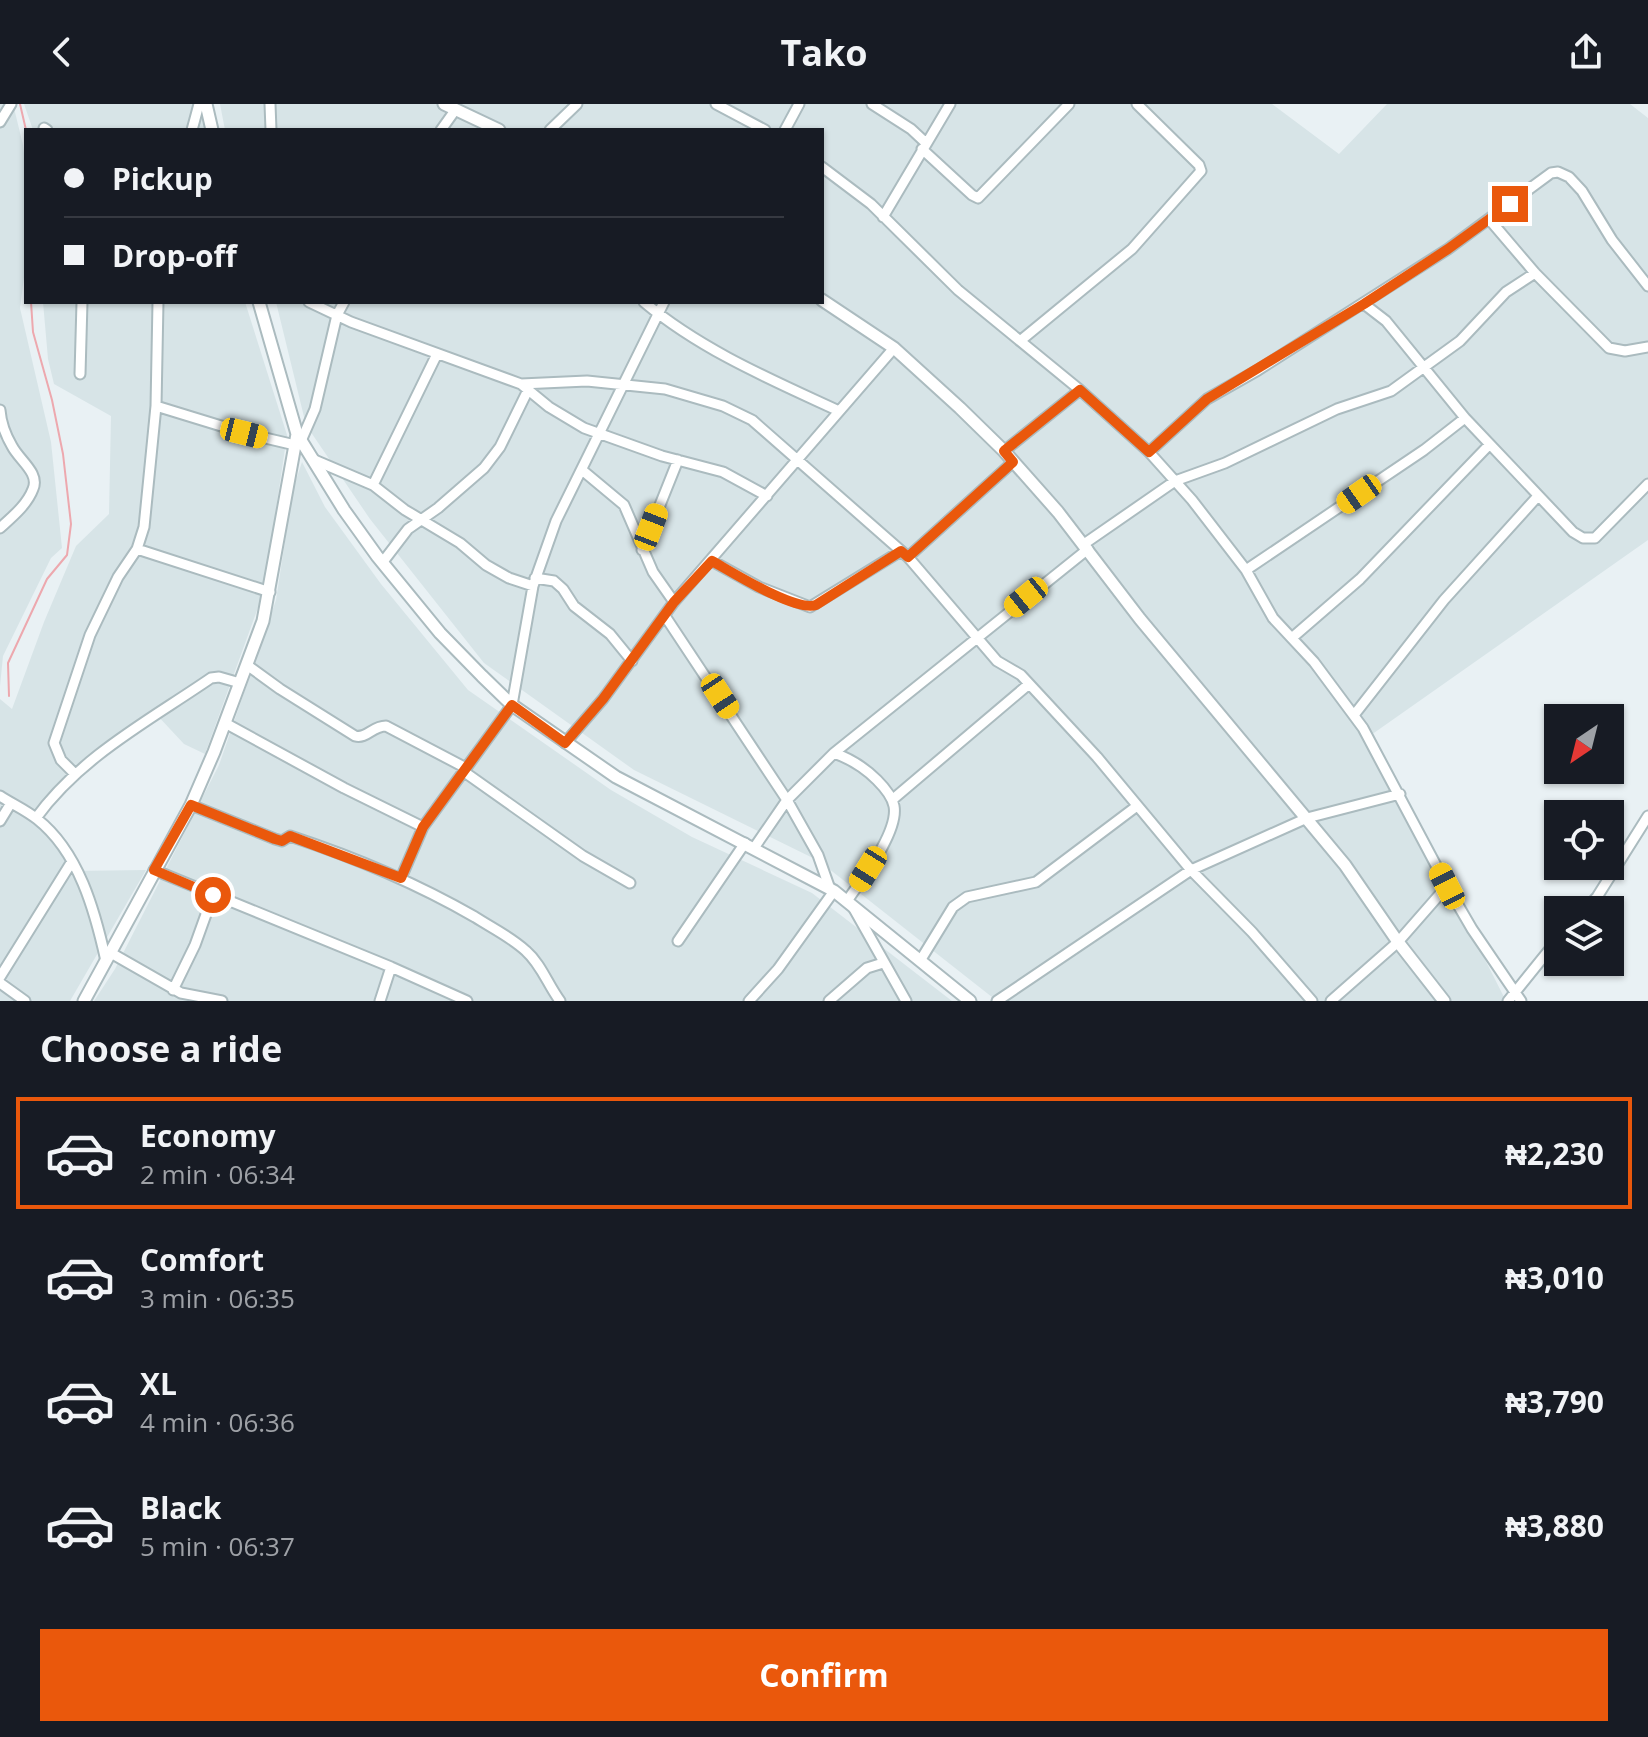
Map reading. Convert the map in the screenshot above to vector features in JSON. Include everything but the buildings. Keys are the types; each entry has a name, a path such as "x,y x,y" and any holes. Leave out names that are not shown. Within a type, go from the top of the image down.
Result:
{"street":[{"path":"0,122 11,104"},
{"path":"193,128 199,104"},
{"path":"206,104 212,128"},
{"path":"270,104 271,128"},
{"path":"552,128 577,104"},
{"path":"716,104 761,128"},
{"path":"786,128 799,104"},
{"path":"872,104 911,129 924,146 978,198 1069,104"},
{"path":"883,217 950,104"},
{"path":"1020,341 1132,249 1201,171 1199,165 1137,104"},
{"path":"442,128 450,106 495,128"},
{"path":"824,169 871,204 926,262 1080,390 1149,452 1192,500 1246,570 1273,618 1293,637 1354,715 1472,929 1518,996"},
{"path":"1149,452 1207,399 1448,249 1551,173 1558,172 1569,177 1582,191 1612,240 1648,286"},
{"path":"1489,219 1535,273 1609,348 1625,351 1648,347"},
{"path":"678,941 787,800 834,753 1086,546 1175,481 1225,463 1337,409 1391,391 1460,341 1506,292 1535,273"},
{"path":"824,301 894,348 1004,451 1086,546 1140,619 1345,865 1398,942 1444,1001"},
{"path":"80,374 82,304"},
{"path":"75,774 61,760 54,743 90,635 118,577 137,549 144,527 156,406 158,304"},
{"path":"260,304 298,440 382,563 440,633 512,705 616,777 832,890 970,1001"},
{"path":"313,304 524,387 584,428 723,472 767,496"},
{"path":"84,1001 191,805 247,665 270,592 298,440 323,381 337,315 343,304"},
{"path":"647,304 672,325 755,371 839,411"},
{"path":"401,878 423,827 512,705 534,582 556,521 663,304"},
{"path":"1364,304 1386,321 1465,418 1573,532 1588,540 1595,538 1648,484"},
{"path":"565,743 632,661 674,602 894,348"},
{"path":"373,485 437,354"},
{"path":"524,387 587,381 665,389 723,406 752,420 904,554 997,661 1021,675 1097,757 1191,870 1252,932 1312,1001"},
{"path":"382,563 419,519 438,508 484,468 500,447 524,387"},
{"path":"1004,451 1080,390"},
{"path":"156,406 298,440"},
{"path":"0,410 2,424 13,448 35,481 25,504 0,528"},
{"path":"1246,570 1424,450 1465,418"},
{"path":"1293,637 1360,579 1489,445"},
{"path":"312,459 373,485 509,578 554,581 574,606 610,634 632,661"},
{"path":"642,550 678,460"},
{"path":"712,561 759,587 810,607 904,554 1013,462"},
{"path":"582,470 624,505 653,572 674,602"},
{"path":"1354,715 1444,600 1538,496"},
{"path":"137,549 270,592"},
{"path":"665,616 787,800 818,855 832,890"},
{"path":"247,665 355,736 364,736 377,726 386,726 464,770 583,856 630,883"},
{"path":"36,818 75,774 120,738 211,678 240,683"},
{"path":"892,800 1029,684"},
{"path":"225,723 423,827"},
{"path":"834,753 851,759 873,776 885,788 894,808 885,842 849,903"},
{"path":"997,1001 1191,870 1307,818 1400,794"},
{"path":"0,796 36,818 55,836 87,891 108,957 177,995 222,1001"},
{"path":"0,821 11,803"},
{"path":"191,805 275,839 282,841 290,836 401,878 461,909 526,951 560,1001"},
{"path":"920,961 953,907 961,900 1036,882 1137,806"},
{"path":"1598,896 1648,816"},
{"path":"25,1001 0,980 71,863"},
{"path":"154,870 467,1001"},
{"path":"1331,1001 1398,942 1447,886"},
{"path":"749,1001 778,969 832,890"},
{"path":"177,995 213,895"},
{"path":"849,903 906,1001"},
{"path":"1508,1001 1518,996 1544,959"},
{"path":"829,1001 867,968 883,963"},
{"path":"380,1001 391,967"}],"shaded area":[{"path":"0,104 13,104 24,153 24,277 20,308 51,442 62,548 51,558 3,656 0,686"},
{"path":"24,104 195,104 201,107 205,128 32,128"},
{"path":"220,104 1272,104 1339,154 1387,104 1630,104 1648,118 1648,540 1371,735 1506,1001 997,1001 819,861 634,770 484,663 370,519 306,425 276,304 824,304 824,128 225,128"},
{"path":"43,304 246,304 287,435 264,591 205,754 184,744 156,714 52,799 41,815 71,871 146,870 70,1001 0,1001 0,699 12,709 76,546 109,514 111,416 54,384 48,359"},
{"path":"302,462 325,507 381,584 468,690 611,790 692,837 812,893 952,1001 94,1001 115,969 219,765 276,600 293,489"}],"waterway":[{"path":"20,104 26,128"},
{"path":"9,696 8,663 47,579 67,555 71,524 63,454 33,332 31,304"}],"route":[{"path":"213,895 154,870 191,805 275,839 282,841 290,836 401,878 423,827 512,705 565,743 603,699 674,602 712,561 781,597 803,606 816,605 901,551 908,557 1013,462 1004,451 1080,390 1149,452 1207,399 1364,304 1510,204"}]}
